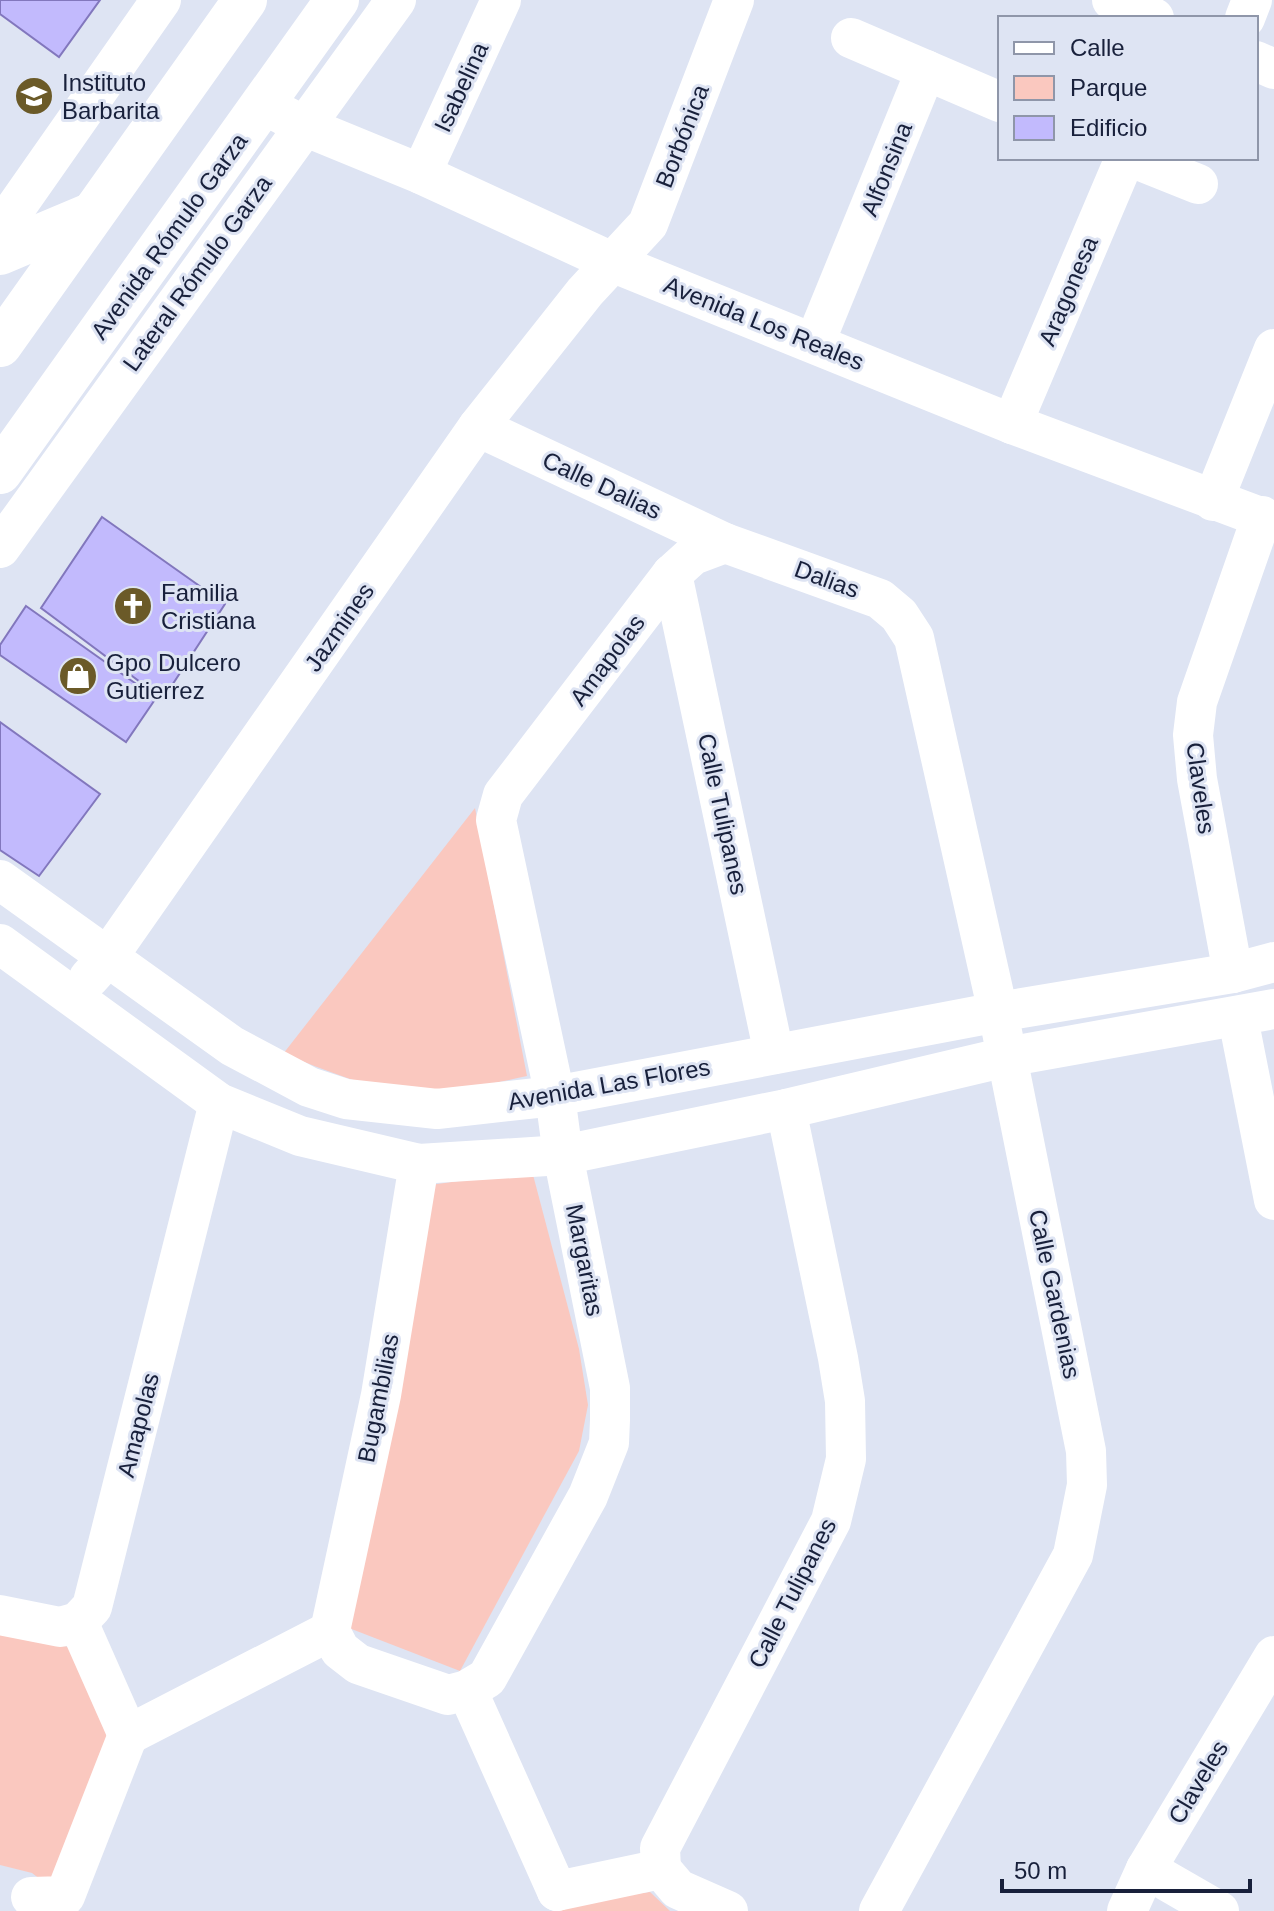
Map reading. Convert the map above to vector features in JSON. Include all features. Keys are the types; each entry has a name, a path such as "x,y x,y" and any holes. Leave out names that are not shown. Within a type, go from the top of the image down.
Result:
{"main road":[{"path":"0,345 245,0"},
{"name":"Avenida Rómulo Garza","path":"0,472 337,0"},
{"path":"0,253 90,215"}],"street":[{"path":"0,230 161,0"},
{"name":"Lateral Rómulo Garza","path":"0,548 396,0"},
{"name":"Isabelina","path":"421,174 501,0"},
{"name":"Borbónica","path":"614,263 648,224 734,0"},
{"path":"1112,0 1149,16"},
{"path":"851,38 998,101"},
{"name":"Alfonsina","path":"815,342 926,70"},
{"name":"Avenida Los Reales","path":"263,104 304,126 421,174 614,263 1012,424 1268,519"},
{"name":"Aragonesa","path":"1012,424 1124,160"},
{"path":"1138,160 1198,184"},
{"name":"Jazmines","path":"72,997 107,958 478,427 585,292 614,263"},
{"path":"1213,501 1274,349"},
{"name":"Calle Dalias","path":"478,427 725,543"},
{"name":"Claveles","path":"1233,973 1197,779 1193,735 1197,702 1268,519"},
{"name":"Amapolas","path":"503,795 672,574 693,555 725,543"},
{"name":"Dalias","path":"725,543 880,599 899,615 914,638"},
{"name":"Calle Tulipanes","path":"672,574 774,1054"},
{"name":"Calle Gardenias","path":"879,1911 1073,1555 1087,1485 1086,1451 998,1012 914,638"},
{"name":"Margaritas","path":"467,1690 487,1678 588,1496 609,1443 610,1388 563,1155 555,1096 496,820 503,795"},
{"path":"9,887 3,960 72,997 219,1103 300,1136 419,1164 563,1155 786,1109 1006,1057 1256,1014 1274,1200"},
{"name":"Avenida Las Flores","path":"9,887 232,1046 309,1087 346,1099 437,1109 555,1096 998,1012 1233,973 1274,962"},
{"name":"Amapolas","path":"78,1622 92,1607 219,1103"},
{"name":"Calle Tulipanes","path":"661,1869 660,1848 831,1521 846,1459 845,1401 838,1358 786,1109"},
{"name":"Bugambilias","path":"330,1631 381,1395 419,1164"},
{"path":"0,1615 60,1627 78,1622 128,1735"},
{"path":"22,1897 65,1896 128,1735 330,1631 340,1650 358,1664 448,1695 467,1690 552,1901 661,1869 678,1889 728,1911"},
{"name":"Claveles","path":"1127,1911 1146,1869 1274,1656"},
{"path":"1146,1869 1219,1911"}],"green space":[{"path":"475,808 527,1076 458,1089 398,1091 348,1078 283,1054"},
{"path":"532,1171 579,1349 588,1405 579,1451 460,1671 336,1623 430,1185"},
{"path":"0,1631 81,1650 118,1740 49,1886 32,1873 0,1865"},
{"path":"650,1892 670,1911 560,1911 563,1903"}],"building":[{"path":"0,0 100,0 59,57 0,14"},
{"name":"Familia Cristiana","path":"102,517 225,604 163,699 41,608"},
{"name":"Gpo Dulcero Gutierrez","path":"26,606 156,698 126,742 0,655 0,645"},
{"path":"0,722 100,794 39,876 0,850"}],"place":[{"name":"Instituto Barbarita","path":"34,96"},
{"name":"Familia Cristiana","path":"133,606"},
{"name":"Gpo Dulcero Gutierrez","path":"78,676"}]}
